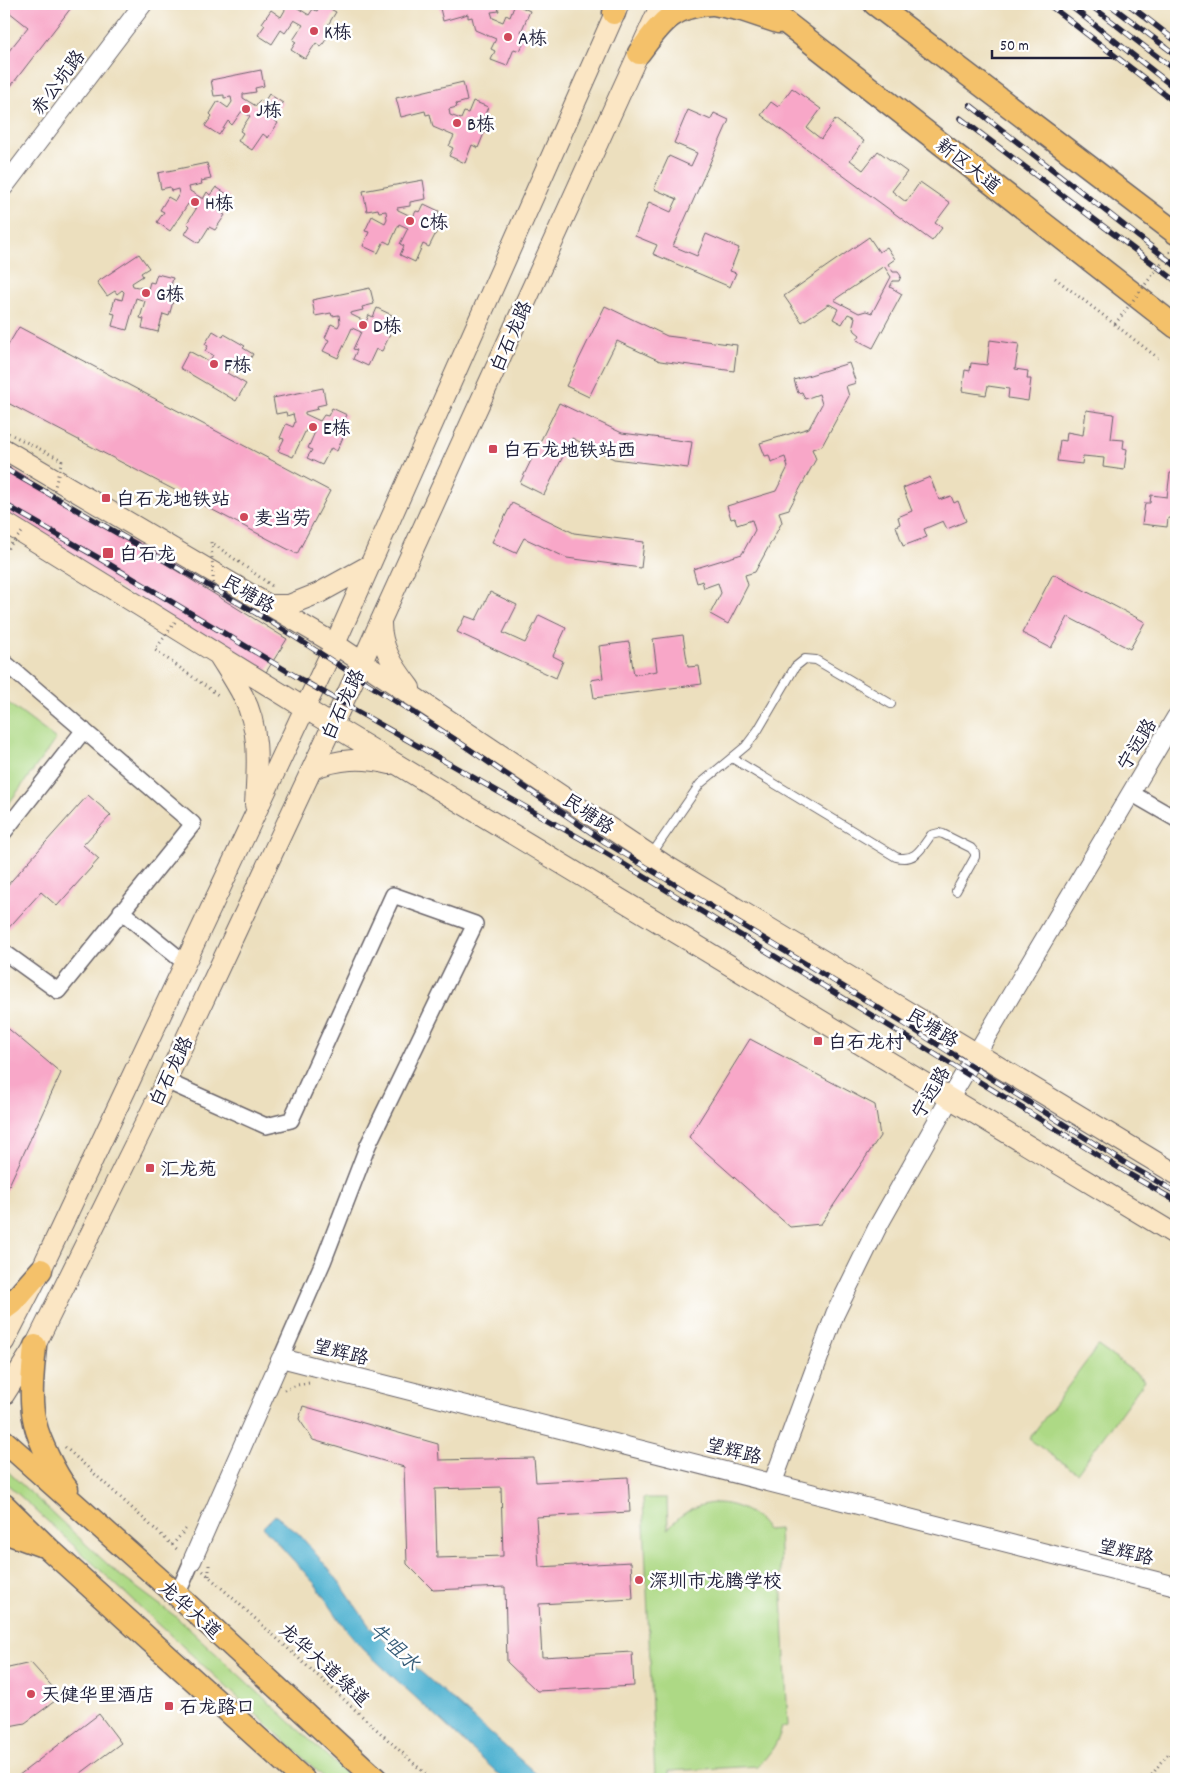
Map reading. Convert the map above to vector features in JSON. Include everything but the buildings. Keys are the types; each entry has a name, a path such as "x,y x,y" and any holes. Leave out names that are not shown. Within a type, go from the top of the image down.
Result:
{"main road":[{"name":"白石龙路","path":"4,1395 35,1346 166,1081 362,662 661,4"},
{"path":"639,53 663,22 680,10 698,4 712,4 742,10 790,25"},
{"name":"新区大道","path":"762,4 1176,327"},
{"path":"875,4 1176,232"},
{"name":"白石龙路","path":"4,1342 41,1270 335,644 616,7"},
{"name":"民塘路","path":"4,449 272,596 335,644 651,855 1176,1174"},
{"path":"4,522 332,725 1176,1235"},
{"path":"272,596 289,605 319,593 370,565"},
{"path":"381,619 381,630 393,666 416,698"},
{"path":"216,652 244,696 253,722 258,753 254,815"},
{"path":"312,769 332,762 349,760 375,760 402,767"},
{"path":"4,1309 12,1303 41,1270"},
{"path":"35,1346 32,1388 34,1423 63,1484 91,1520"},
{"name":"龙华大道","path":"4,1441 177,1595 376,1779"},
{"path":"4,1505 49,1549 303,1779"},
{"path":"4,1532 49,1549"}],"street":[{"name":"赤公坑路","path":"4,187 143,4"},
{"path":"4,662 193,824 58,991 4,952"},
{"name":"宁远路","path":"773,1482 835,1314 877,1228 950,1098 1176,717"},
{"path":"4,832 84,730"},
{"path":"1132,793 1176,819"},
{"path":"166,1081 266,1126 291,1120 393,895 474,924 368,1145 322,1262 281,1358 201,1564 177,1595"},
{"path":"121,911 185,963"},
{"name":"望辉路","path":"281,1358 1176,1586"}],"lane":[{"path":"651,855 700,784 746,746 758,730 795,667 805,659 816,660 891,704"},
{"path":"732,758 896,857 906,858 915,856 931,835 939,833 971,848 974,851 975,857 956,891"}],"path":[{"path":"1115,324 1176,244"},
{"path":"1056,278 1158,358"},
{"path":"4,431 62,460 52,494"},
{"path":"4,551 24,530"},
{"path":"214,593 211,542 272,596"},
{"path":"175,622 155,650 218,695"},
{"path":"280,1394 283,1390 297,1384 316,1382"},
{"path":"64,1446 177,1549"},
{"path":"201,1564 209,1577"},
{"name":"龙华大道绿道","path":"201,1564 209,1577 431,1779"},
{"path":"1149,1779 1176,1746"}],"green space":[{"path":"4,700 56,739 4,810"},
{"path":"1098,1346 1145,1380 1077,1473 1029,1439"},
{"path":"4,1468 117,1573 175,1616 352,1779 326,1779 4,1481"},
{"path":"643,1498 667,1498 668,1529 676,1520 695,1507 716,1503 739,1507 750,1513 767,1530 779,1529 788,1726 782,1727 773,1748 758,1766 669,1771 669,1779 655,1779"}],"water":[{"path":"275,1515 299,1534 337,1579 370,1627 542,1779 504,1779 363,1649 346,1629 315,1584 263,1527"}],"railway":[{"path":"1048,4 1176,103"},
{"path":"1068,4 1176,89"},
{"path":"1089,4 1176,71"},
{"path":"1109,4 1176,55"},
{"path":"1128,4 1176,41"},
{"path":"970,105 1176,266"},
{"path":"960,118 1176,281"},
{"path":"4,468 268,620 453,738 605,842 905,1024 1130,1166 1176,1192"},
{"path":"4,504 102,560 302,680 599,849 1127,1173 1176,1201"}],"place":[{"name":"K栋","path":"314,31"},
{"name":"A栋","path":"508,37"},
{"name":"J栋","path":"246,109"},
{"name":"B栋","path":"457,123"},
{"name":"H栋","path":"195,202"},
{"name":"C栋","path":"410,221"},
{"name":"G栋","path":"146,293"},
{"name":"D栋","path":"363,325"},
{"name":"F栋","path":"214,364"},
{"name":"E栋","path":"313,427"},
{"name":"白石龙地铁站西","path":"493,449"},
{"name":"白石龙地铁站","path":"106,498"},
{"name":"麦当劳","path":"244,517"},
{"name":"白石龙","path":"108,553"},
{"name":"白石龙村","path":"818,1041"},
{"name":"汇龙苑","path":"150,1168"},
{"name":"深圳市龙腾学校","path":"639,1580"},
{"name":"天健华里酒店","path":"31,1694"},
{"name":"石龙路口","path":"169,1706"}],"water label":[{"name":"牛咀水","path":"395,1646"}]}
